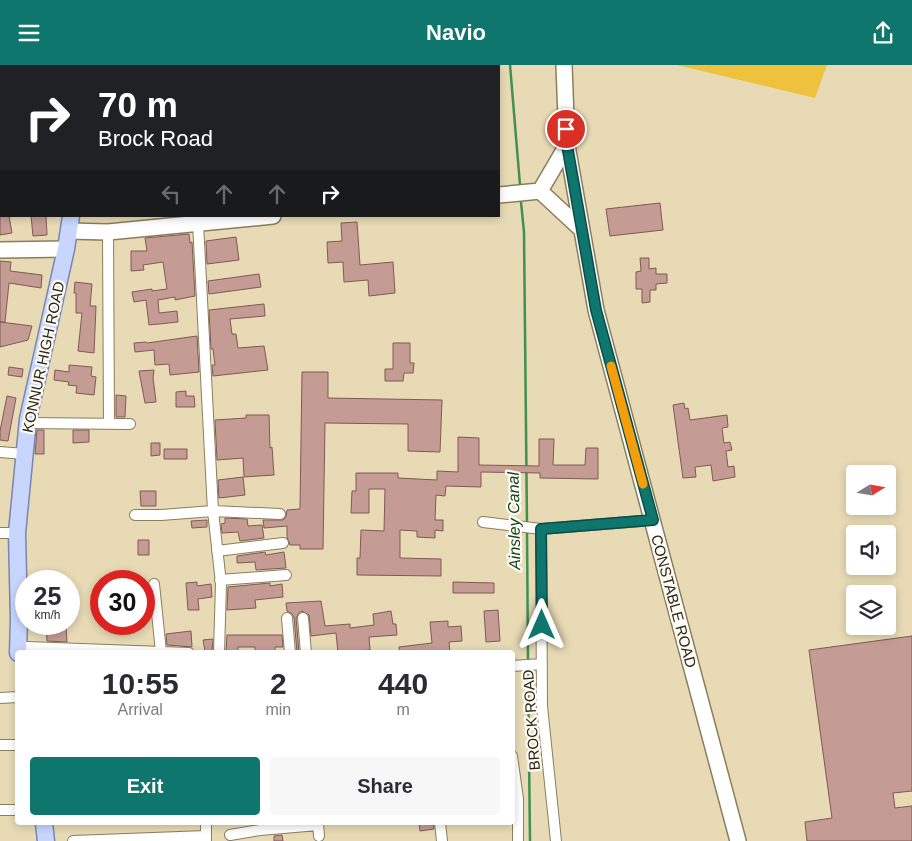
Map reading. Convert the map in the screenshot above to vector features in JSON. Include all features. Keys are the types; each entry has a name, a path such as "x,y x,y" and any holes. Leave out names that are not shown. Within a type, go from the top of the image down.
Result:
{"main road":[{"name":"KONNUR HIGH ROAD","path":"24,650 19,619 17,533 27,423 66,249 70,223"},
{"path":"37,825 39,841"},
{"path":"44,825 46,841"}],"street":[{"name":"CONSTABLE ROAD","path":"564,65 567,145 596,310 738,841"},
{"path":"540,191 567,145"},
{"path":"500,195 540,191 582,229"},
{"path":"70,223 108,232 261,217"},
{"path":"198,223 213,511 220,580 219,650"},
{"path":"108,232 109,424"},
{"path":"0,250 66,249"},
{"path":"27,423 130,424"},
{"path":"0,452 24,454"},
{"path":"135,515 213,511 280,514"},
{"path":"483,522 531,527 653,520"},
{"name":"BROCK ROAD","path":"531,527 542,664 542,706 556,841"},
{"path":"0,533 17,533"},
{"path":"217,551 283,543"},
{"path":"220,580 286,575"},
{"path":"155,594 161,650"},
{"path":"287,618 290,650"},
{"path":"303,618 306,650"},
{"path":"515,666 542,664"},
{"path":"0,698 15,697"},
{"path":"0,745 15,745"},
{"path":"515,799 518,841"},
{"path":"0,810 15,810"},
{"path":"73,841 206,839 206,825"},
{"path":"230,835 259,826 288,825"},
{"path":"318,825 319,836"},
{"path":"440,825 442,841"}],"shaded area":[{"path":"677,65 827,65 815,98"}],"building":[{"path":"660,203 663,230 610,236 606,209"},
{"path":"0,217 9,217 12,233 0,235"},
{"path":"31,217 46,217 47,235 33,236"},
{"path":"357,222 360,265 393,262 395,293 369,296 368,280 344,282 343,262 328,263 327,242 342,241 341,223"},
{"path":"189,234 190,243 192,242 195,296 175,300 175,297 158,300 159,313 177,311 178,322 149,325 146,300 134,302 132,292 167,289 163,262 143,265 144,270 131,271 131,251 147,251 145,238"},
{"path":"236,237 239,260 207,264 206,241"},
{"path":"640,258 649,258 649,269 656,268 656,274 667,274 667,283 656,284 656,290 650,290 650,302 642,303 642,289 636,289 636,272 641,271"},
{"path":"0,261 11,262 10,271 42,275 41,288 9,283 5,322 0,322"},
{"path":"259,274 261,287 209,294 208,281"},
{"path":"75,282 92,284 90,306 96,306 94,353 78,351 82,313 76,313"},
{"path":"264,304 265,316 230,319 232,334 236,334 238,348 264,346 268,370 213,376 212,365 215,365 213,349 211,349 209,310"},
{"path":"0,322 32,326 28,340 0,347"},
{"path":"197,336 199,372 170,375 169,364 155,365 154,350 135,352 134,343"},
{"path":"393,343 410,343 410,363 414,363 413,373 404,373 403,381 385,381 385,369 393,369"},
{"path":"69,365 92,367 91,376 96,377 94,395 76,393 77,386 68,385 69,382 54,380 55,370 69,372"},
{"path":"9,367 23,369 22,377 8,375"},
{"path":"154,370 156,402 145,403 139,371"},
{"path":"302,372 328,372 328,398 442,400 440,452 408,451 408,424 325,423 323,549 300,549 300,545 290,545 287,537 287,526 264,528 263,520 283,520 286,517 287,510 300,509"},
{"path":"186,391 186,396 194,396 195,407 176,407 176,392"},
{"path":"116,395 126,396 125,417 116,417"},
{"path":"7,396 16,398 8,441 0,440"},
{"path":"684,403 685,409 688,408 690,420 727,415 728,427 722,428 724,443 730,442 732,450 726,451 728,467 734,466 735,477 713,481 711,465 695,467 696,477 683,478 673,405"},
{"path":"246,415 269,415 270,448 272,447 274,475 244,477 243,458 217,460 215,420 246,418"},
{"path":"37,430 44,430 44,454 35,454"},
{"path":"73,430 89,430 89,442 73,443"},
{"path":"458,437 479,438 479,465 539,466 539,439 554,439 553,465 585,465 586,448 598,448 598,479 540,478 540,473 481,472 481,487 446,486 445,496 436,495 435,520 443,520 443,531 435,530 435,538 417,537 417,531 400,530 400,558 441,559 441,576 357,575 357,558 360,558 361,530 384,531 385,489 369,489 369,513 351,513 352,491 356,491 356,473 398,473 398,478 437,480 437,471 458,472"},
{"path":"151,443 160,443 160,455 151,456"},
{"path":"164,449 187,449 187,459 164,459"},
{"path":"243,477 245,495 219,498 218,480"},
{"path":"140,491 156,491 156,506 141,506"},
{"path":"225,518 247,519 248,526 262,525 264,538 240,541 238,532 222,533 221,524 225,523"},
{"path":"207,520 207,527 192,528 191,521"},
{"path":"138,540 149,540 149,555 138,555"},
{"path":"265,552 266,555 284,552 286,568 256,570 255,562 237,563 237,556"},
{"path":"197,582 197,586 211,584 212,597 198,599 199,610 188,610 186,583"},
{"path":"453,582 494,583 494,593 453,593"},
{"path":"270,583 270,586 282,584 283,597 255,600 256,608 227,610 228,587"},
{"path":"321,601 325,626 350,624 350,628 374,625 373,614 391,611 393,624 396,624 397,635 369,637 370,650 338,650 336,633 311,636 309,615 302,611 296,618 299,650 297,650 294,617 287,611 286,603"},
{"path":"498,610 500,641 486,642 484,611"},
{"path":"448,621 448,627 461,626 462,641 449,642 450,650 400,650 399,647 432,643 430,622"},
{"path":"191,631 192,647 167,645 166,634"},
{"path":"47,635 67,635 67,642 47,641"},
{"path":"227,635 282,635 283,647 275,647 275,650 255,650 255,647 238,647 238,650 226,650"},
{"path":"912,636 912,791 893,793 895,808 912,806 912,841 807,841 805,822 832,818 809,650"},
{"path":"213,639 212,650 205,650 203,640"},
{"path":"419,825 433,825 434,829 420,831"},
{"path":"282,835 283,841 274,841 274,836"}],"waterway":[{"name":"Ainsley Canal","path":"510,65 520,185"},
{"name":"Ainsley Canal","path":"521,202 524,232 527,525"},
{"name":"Ainsley Canal","path":"527,530 528,662"},
{"name":"Ainsley Canal","path":"528,668 530,841"}],"slow traffic":[{"path":"611,366 643,484"}],"route":[{"path":"542,625 541,529 653,520 596,310 567,145 566,129"}]}
